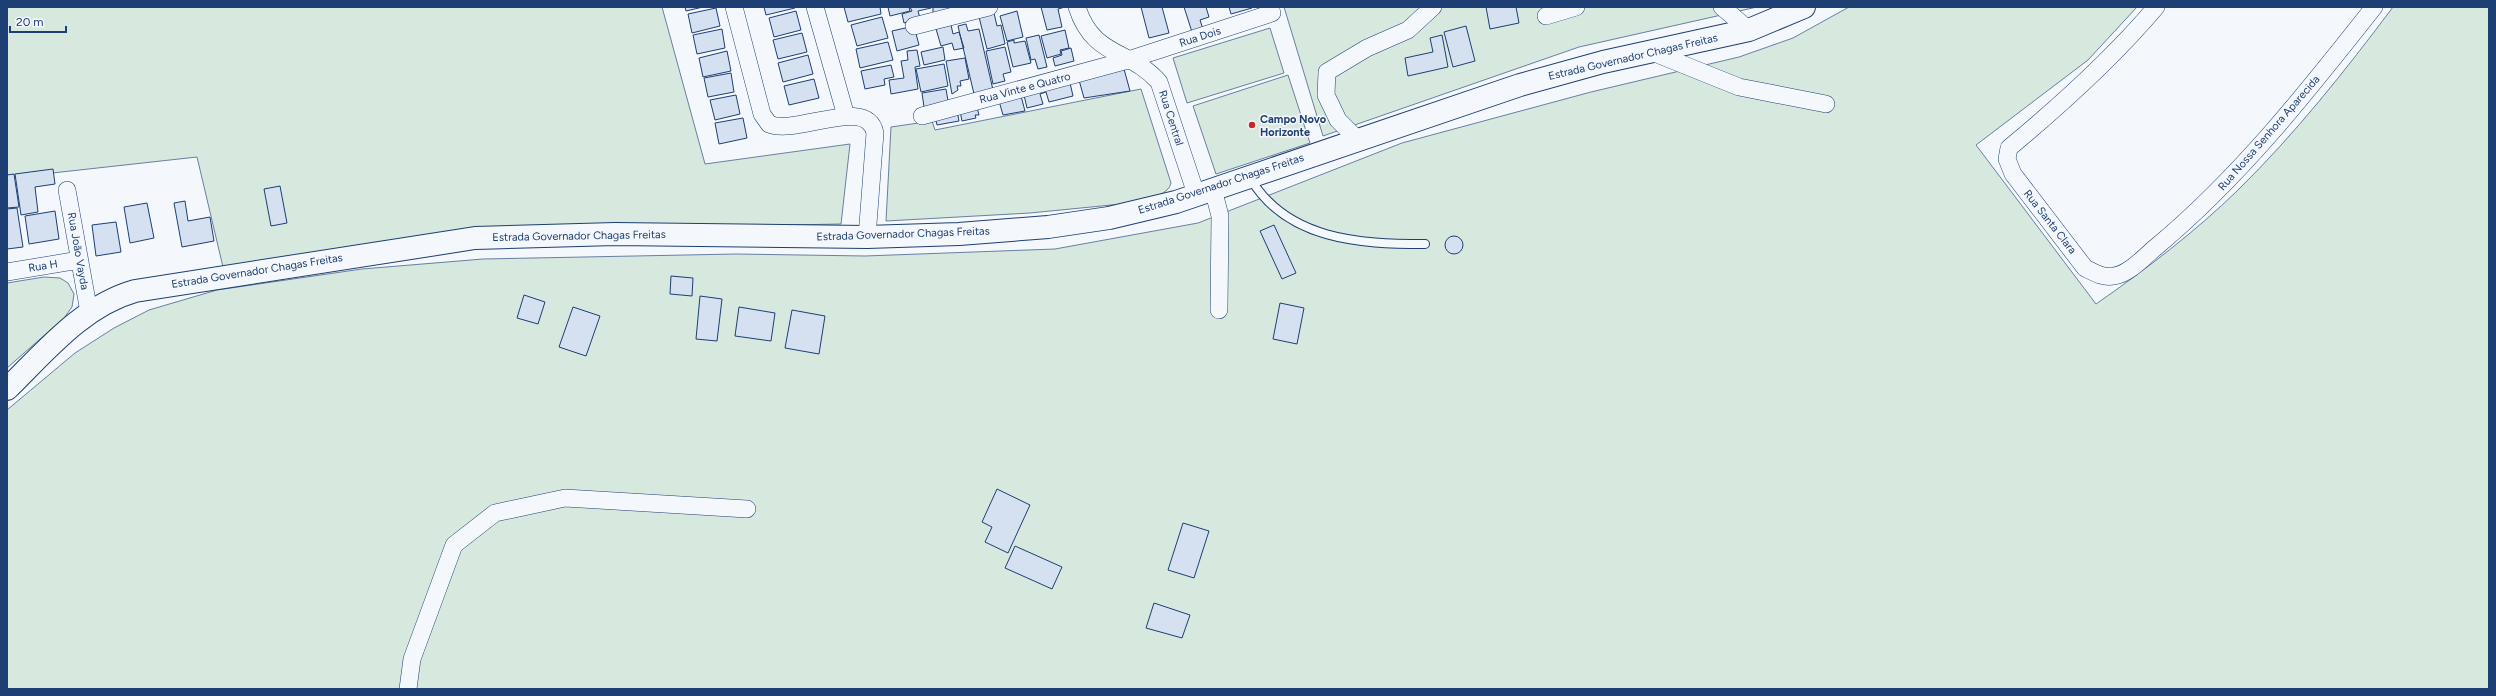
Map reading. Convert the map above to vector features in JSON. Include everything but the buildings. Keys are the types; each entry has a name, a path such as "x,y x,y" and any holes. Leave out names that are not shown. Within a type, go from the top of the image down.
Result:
{"main road":[{"name":"Estrada Governador Chagas Freitas","path":"7,389 88,312 101,304 124,294 161,286 475,238 615,234 867,237 959,234 1048,227 1143,211 1204,192 1357,139 1548,76 1749,30 1804,7"}],"street":[{"path":"734,7 765,120 773,126 791,127 846,116 868,120 873,125 875,133 867,237"},
{"path":"815,7 846,116"},
{"path":"914,26 989,7"},
{"name":"Rua Central","path":"1077,7 1082,22 1090,35 1149,72 1162,87 1204,192 1220,216 1219,310"},
{"path":"1357,139 1338,120 1326,95 1327,72 1367,48 1408,30 1433,7"},
{"path":"1546,16 1576,7"},
{"path":"1722,7 1749,30"},
{"name":"Rua Santa Clara","path":"2114,276 2100,276 2086,268 2013,174 2006,158 2009,148 2062,105 2111,58 2156,7"},
{"name":"Rua Nossa Senhora Aparecida","path":"2114,276 2128,270 2186,222 2238,172 2316,80 2374,7"},
{"name":"Rua Dois","path":"1128,60 1272,13"},
{"path":"1652,52 1739,87 1826,104"},
{"name":"Rua Vinte e Quatro","path":"922,116 1128,60"},
{"name":"Rua João Vayda","path":"67,190 88,312"},
{"name":"Rua H","path":"7,272 79,260"},
{"path":"408,689 412,659 454,545 495,513 565,498 747,509"}],"lane":[{"path":"1248,176 1260,195 1270,205 1295,223 1314,231 1358,241 1424,244"}],"shaded area":[{"path":"7,7 662,7 705,164 850,144 841,224 736,226 223,267 197,157 7,178"},
{"path":"1284,7 1757,7 1579,47 1323,136"},
{"path":"1849,7 2137,7 2088,60 1976,145 2096,304 2133,278 2205,221 2259,169 2319,102 2393,7 2489,7 2489,689 7,689 7,410 75,353 114,328 149,310 217,290 362,269 483,259 736,254 865,256 1055,249 1198,223 1402,143 1591,92 1739,57 1793,38"},
{"path":"1270,28 1284,73 1187,103 1173,58"},
{"name":"Campo Novo Horizonte","path":"1288,75 1310,143 1216,174 1193,106"},
{"path":"1141,89 1171,183 1170,187 1163,193 1142,202 1030,213 886,221 891,127 932,121 935,130"},
{"path":"44,277 60,278 68,283 74,294 72,307 64,318 7,368 7,283"}],"place":[{"name":"Campo Novo Horizonte","path":"1252,125"}]}
